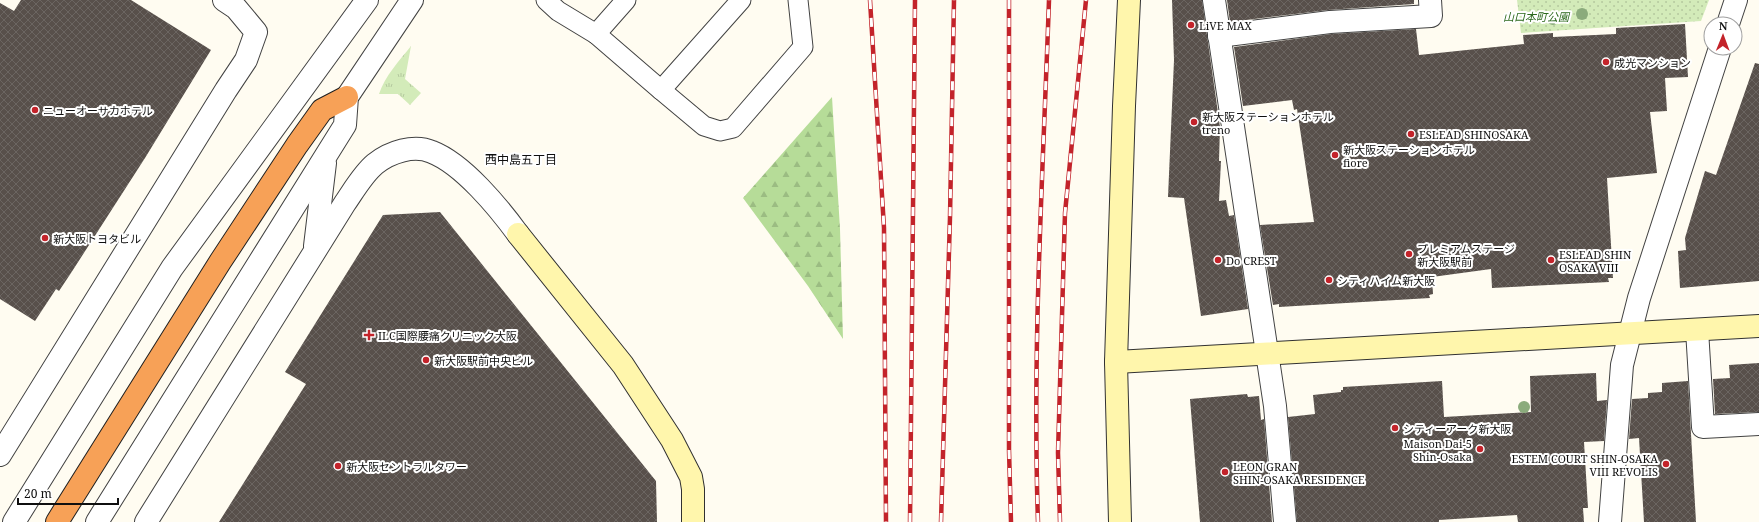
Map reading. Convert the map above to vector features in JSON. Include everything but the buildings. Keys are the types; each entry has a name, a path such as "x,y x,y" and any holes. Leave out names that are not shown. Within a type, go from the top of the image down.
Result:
{"highway":[{"path":"57,522 220,262 297,145 322,110 346,96"}],"street":[{"path":"0,455 246,60 256,32 236,8 224,0"},
{"path":"14,522 172,268 367,0"},
{"path":"97,522 345,125 346,96 412,0"},
{"path":"1120,522 1116,362 1129,0"},
{"path":"1214,0 1275,406 1285,522"},
{"path":"1219,36 1330,22 1431,16 1430,0"},
{"path":"1731,16 1736,0"},
{"path":"1610,522 1622,365 1639,298 1717,56"},
{"path":"146,522 358,183 374,165 393,153 416,149 432,151 449,161 487,195 623,365 672,440 691,478 693,489 693,522"},
{"path":"314,253 326,156"},
{"path":"1116,362 1759,326"},
{"path":"1697,330 1703,427 1759,424"}],"lane":[{"path":"546,0 558,11 596,34 704,126 720,131 733,128 803,47 798,0"},
{"path":"596,34 626,0"},
{"path":"661,90 741,0"}],"green space":[{"name":"山口本町公園","path":"1517,0 1709,0 1701,21 1521,33"},
{"path":"411,46 405,79 421,93 410,105 398,94 379,94 397,63"},
{"path":"832,97 840,229 843,339 808,286 743,198"}],"railway":[{"path":"870,0 884,228 886,522"},
{"path":"910,522 915,0"},
{"path":"941,522 950,217 954,0"},
{"path":"1009,0 1009,450 1011,522"},
{"path":"1038,522 1036,392 1037,326 1049,0"},
{"path":"1060,522 1058,453 1065,213 1086,0"}],"place":[{"name":"LiVE MAX","path":"1191,25"},
{"name":"成光マンション","path":"1606,62"},
{"name":"ニューオーサカホテル","path":"35,110"},
{"name":"新大阪ステーションホテル treno","path":"1194,122"},
{"name":"ESLEAD SHINOSAKA","path":"1411,134"},
{"name":"新大阪ステーションホテル fiore","path":"1335,155"},
{"name":"新大阪トヨタビル","path":"45,238"},
{"name":"プレミアムステージ 新大阪駅前","path":"1409,254"},
{"name":"Do CREST","path":"1218,260"},
{"name":"ESLEAD SHIN OSAKA VIII","path":"1551,260"},
{"name":"シティハイム新大阪","path":"1329,280"},
{"name":"ILC国際腰痛クリニック大阪","path":"369,335"},
{"name":"新大阪駅前中央ビル","path":"426,360"},
{"name":"シティーアーク新大阪","path":"1395,428"},
{"name":"Maison Dai-5 Shin-Osaka","path":"1480,449"},
{"name":"ESTEM COURT SHIN-OSAKA VIII REVOLIS","path":"1666,464"},
{"name":"新大阪セントラルタワー","path":"338,466"},
{"name":"LEON GRAN SHIN-OSAKA RESIDENCE","path":"1225,472"}],"district":[{"name":"西中島五丁目","path":"521,159"}]}
